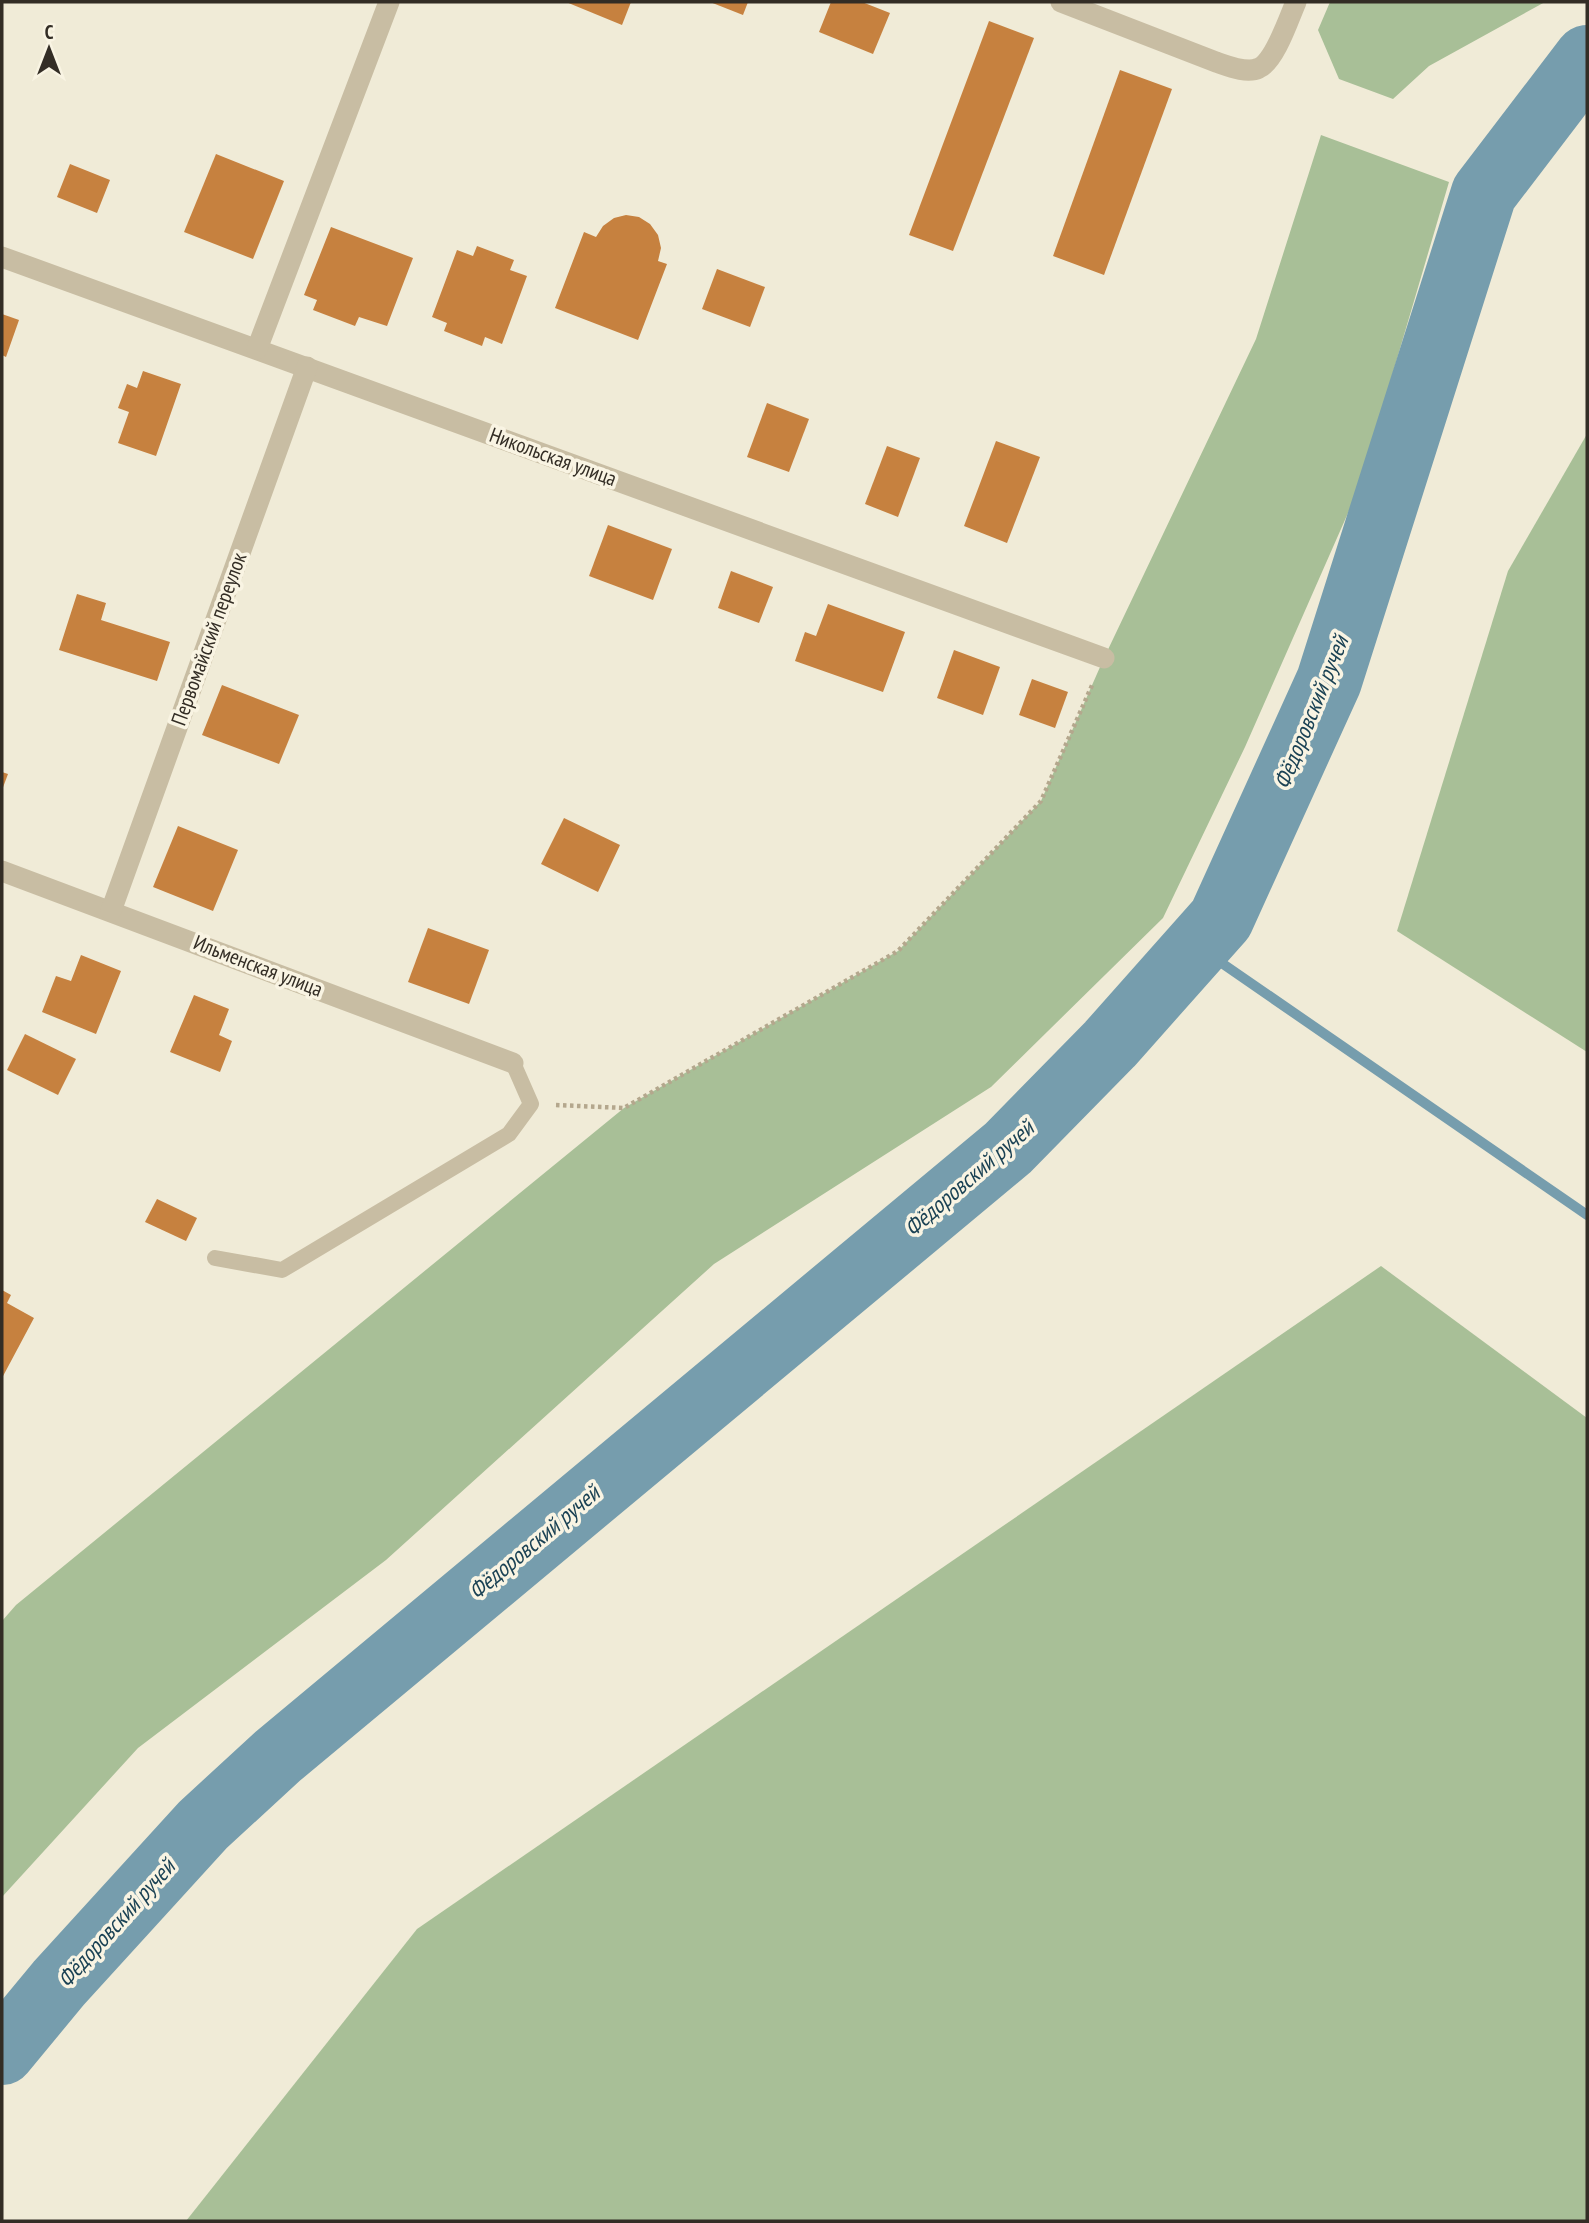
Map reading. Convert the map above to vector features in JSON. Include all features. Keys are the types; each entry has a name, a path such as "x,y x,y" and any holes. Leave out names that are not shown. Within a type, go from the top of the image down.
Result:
{"street":[{"path":"257,349 389,2"},
{"path":"1061,2 1237,69 1258,69 1269,61 1296,2"},
{"name":"Никольская улица","path":"2,257 1104,657"},
{"name":"Первомайский переулок","path":"111,911 307,367"},
{"name":"Ильменская улица","path":"2,871 513,1063"}],"lane":[{"path":"215,1258 282,1270 509,1134 531,1104 513,1063"}],"path":[{"path":"531,1104 624,1108 898,951 1041,801 1104,657"}],"green space":[{"path":"1330,2 1545,2 1429,66 1393,99 1339,79 1318,30"},
{"path":"1321,135 1449,182 1359,488 1245,747 1163,918 991,1087 714,1264 386,1560 138,1748 2,1897 2,1621 16,1605 624,1108 898,951 1041,801 1104,658 1256,339"},
{"path":"1587,434 1587,1052 1397,931 1508,571"},
{"path":"1381,1266 1587,1418 1587,2221 186,2221 417,1929"}],"building":[{"path":"566,2 631,2 622,25"},
{"path":"710,2 748,2 743,15"},
{"path":"831,2 862,2 890,13 873,54 819,32"},
{"path":"989,21 1034,38 953,251 909,235"},
{"path":"1120,70 1172,89 1104,275 1053,256"},
{"path":"216,154 284,181 253,259 184,232"},
{"path":"70,164 110,180 97,213 57,197"},
{"path":"626,215 639,217 650,224 658,235 661,248 658,261 667,264 638,340 555,308 584,232 596,237 603,226 614,218"},
{"path":"331,227 413,258 387,326 359,317 355,326 313,310 317,300 304,295"},
{"path":"477,246 514,260 510,270 527,276 502,344 485,337 482,346 444,331 447,323 432,317 457,250 473,256"},
{"path":"717,269 765,287 750,327 702,309"},
{"path":"2,314 19,320 6,357 2,355"},
{"path":"143,371 181,384 156,456 118,443 129,412 118,408 127,384 137,388"},
{"path":"767,403 809,419 789,472 747,457"},
{"path":"996,441 1040,457 1007,543 964,526"},
{"path":"887,446 920,458 898,517 865,504"},
{"path":"608,525 672,549 653,600 589,576"},
{"path":"731,571 773,587 759,623 718,608"},
{"path":"77,594 106,603 101,620 170,642 157,681 59,650"},
{"path":"828,604 905,632 883,692 795,661 805,632 816,636"},
{"path":"954,650 1000,667 983,715 937,698"},
{"path":"1032,679 1068,692 1055,728 1019,715"},
{"path":"222,685 299,715 279,764 202,735"},
{"path":"2,772 8,774 2,790"},
{"path":"564,818 620,845 598,892 541,864"},
{"path":"178,826 238,850 213,911 153,887"},
{"path":"428,928 489,950 469,1004 408,982"},
{"path":"81,955 121,971 96,1034 42,1012 56,976 71,981"},
{"path":"194,995 229,1009 219,1035 232,1041 220,1072 170,1052"},
{"path":"25,1034 76,1059 58,1095 7,1070"},
{"path":"157,1199 197,1218 186,1241 145,1222"},
{"path":"2,1290 11,1295 7,1303 34,1318 2,1378"}],"waterway":[{"name":"Фёдоровский ручей","path":"2,2052 59,1983 203,1825 278,1756 1008,1148 1110,1044 1221,919 1329,681 1484,193 1587,58"},
{"path":"1197,946 1587,1215"}]}
